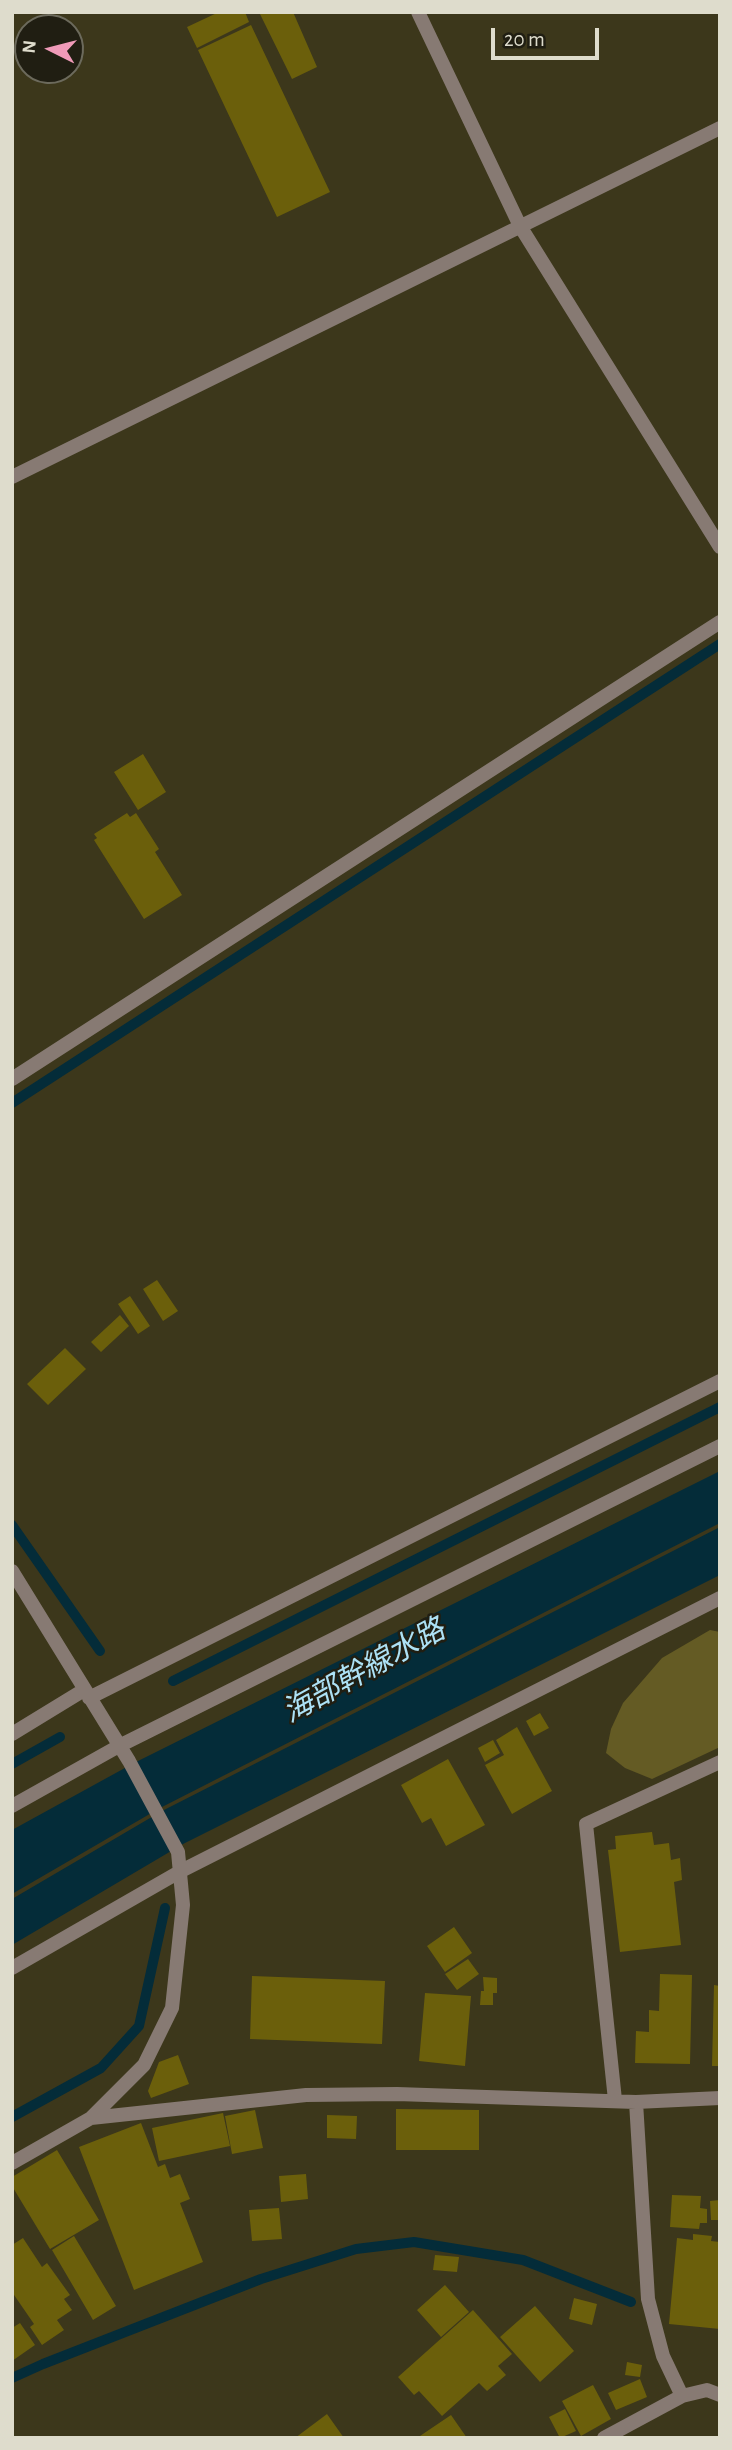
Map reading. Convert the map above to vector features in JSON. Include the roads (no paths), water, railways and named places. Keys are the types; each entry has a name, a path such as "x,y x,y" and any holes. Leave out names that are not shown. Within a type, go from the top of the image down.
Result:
{"street":[{"path":"418,12 520,226 720,547"},
{"path":"12,477 720,128"},
{"path":"12,1080 720,622"},
{"path":"12,1734 87,1694 720,1381"},
{"path":"12,1806 119,1746 720,1446"},
{"path":"12,1572 129,1761 178,1852 183,1905 172,2008 144,2066 91,2118 12,2163"},
{"path":"12,1968 181,1871 720,1598"},
{"path":"615,2101 586,1824 720,1762"},
{"path":"91,2118 306,2095 397,2094 636,2102 720,2098"},
{"path":"636,2102 648,2299 663,2356 682,2396"},
{"path":"604,2438 682,2396 707,2390 720,2395"}],"water":[{"name":"海部幹線水路","path":"720,1471 720,1523 160,1808 12,1894 12,1830 134,1763"},
{"path":"720,1527 720,1575 183,1844 12,1945 12,1899 162,1811"}],"waterway":[{"path":"12,1103 720,644"},
{"path":"173,1681 720,1407"},
{"path":"12,1525 100,1651"},
{"path":"12,1764 60,1737"},
{"path":"12,2117 101,2068 139,2026 165,1908"},
{"path":"12,2378 261,2279 356,2249 414,2242 523,2260 631,2302"}]}
